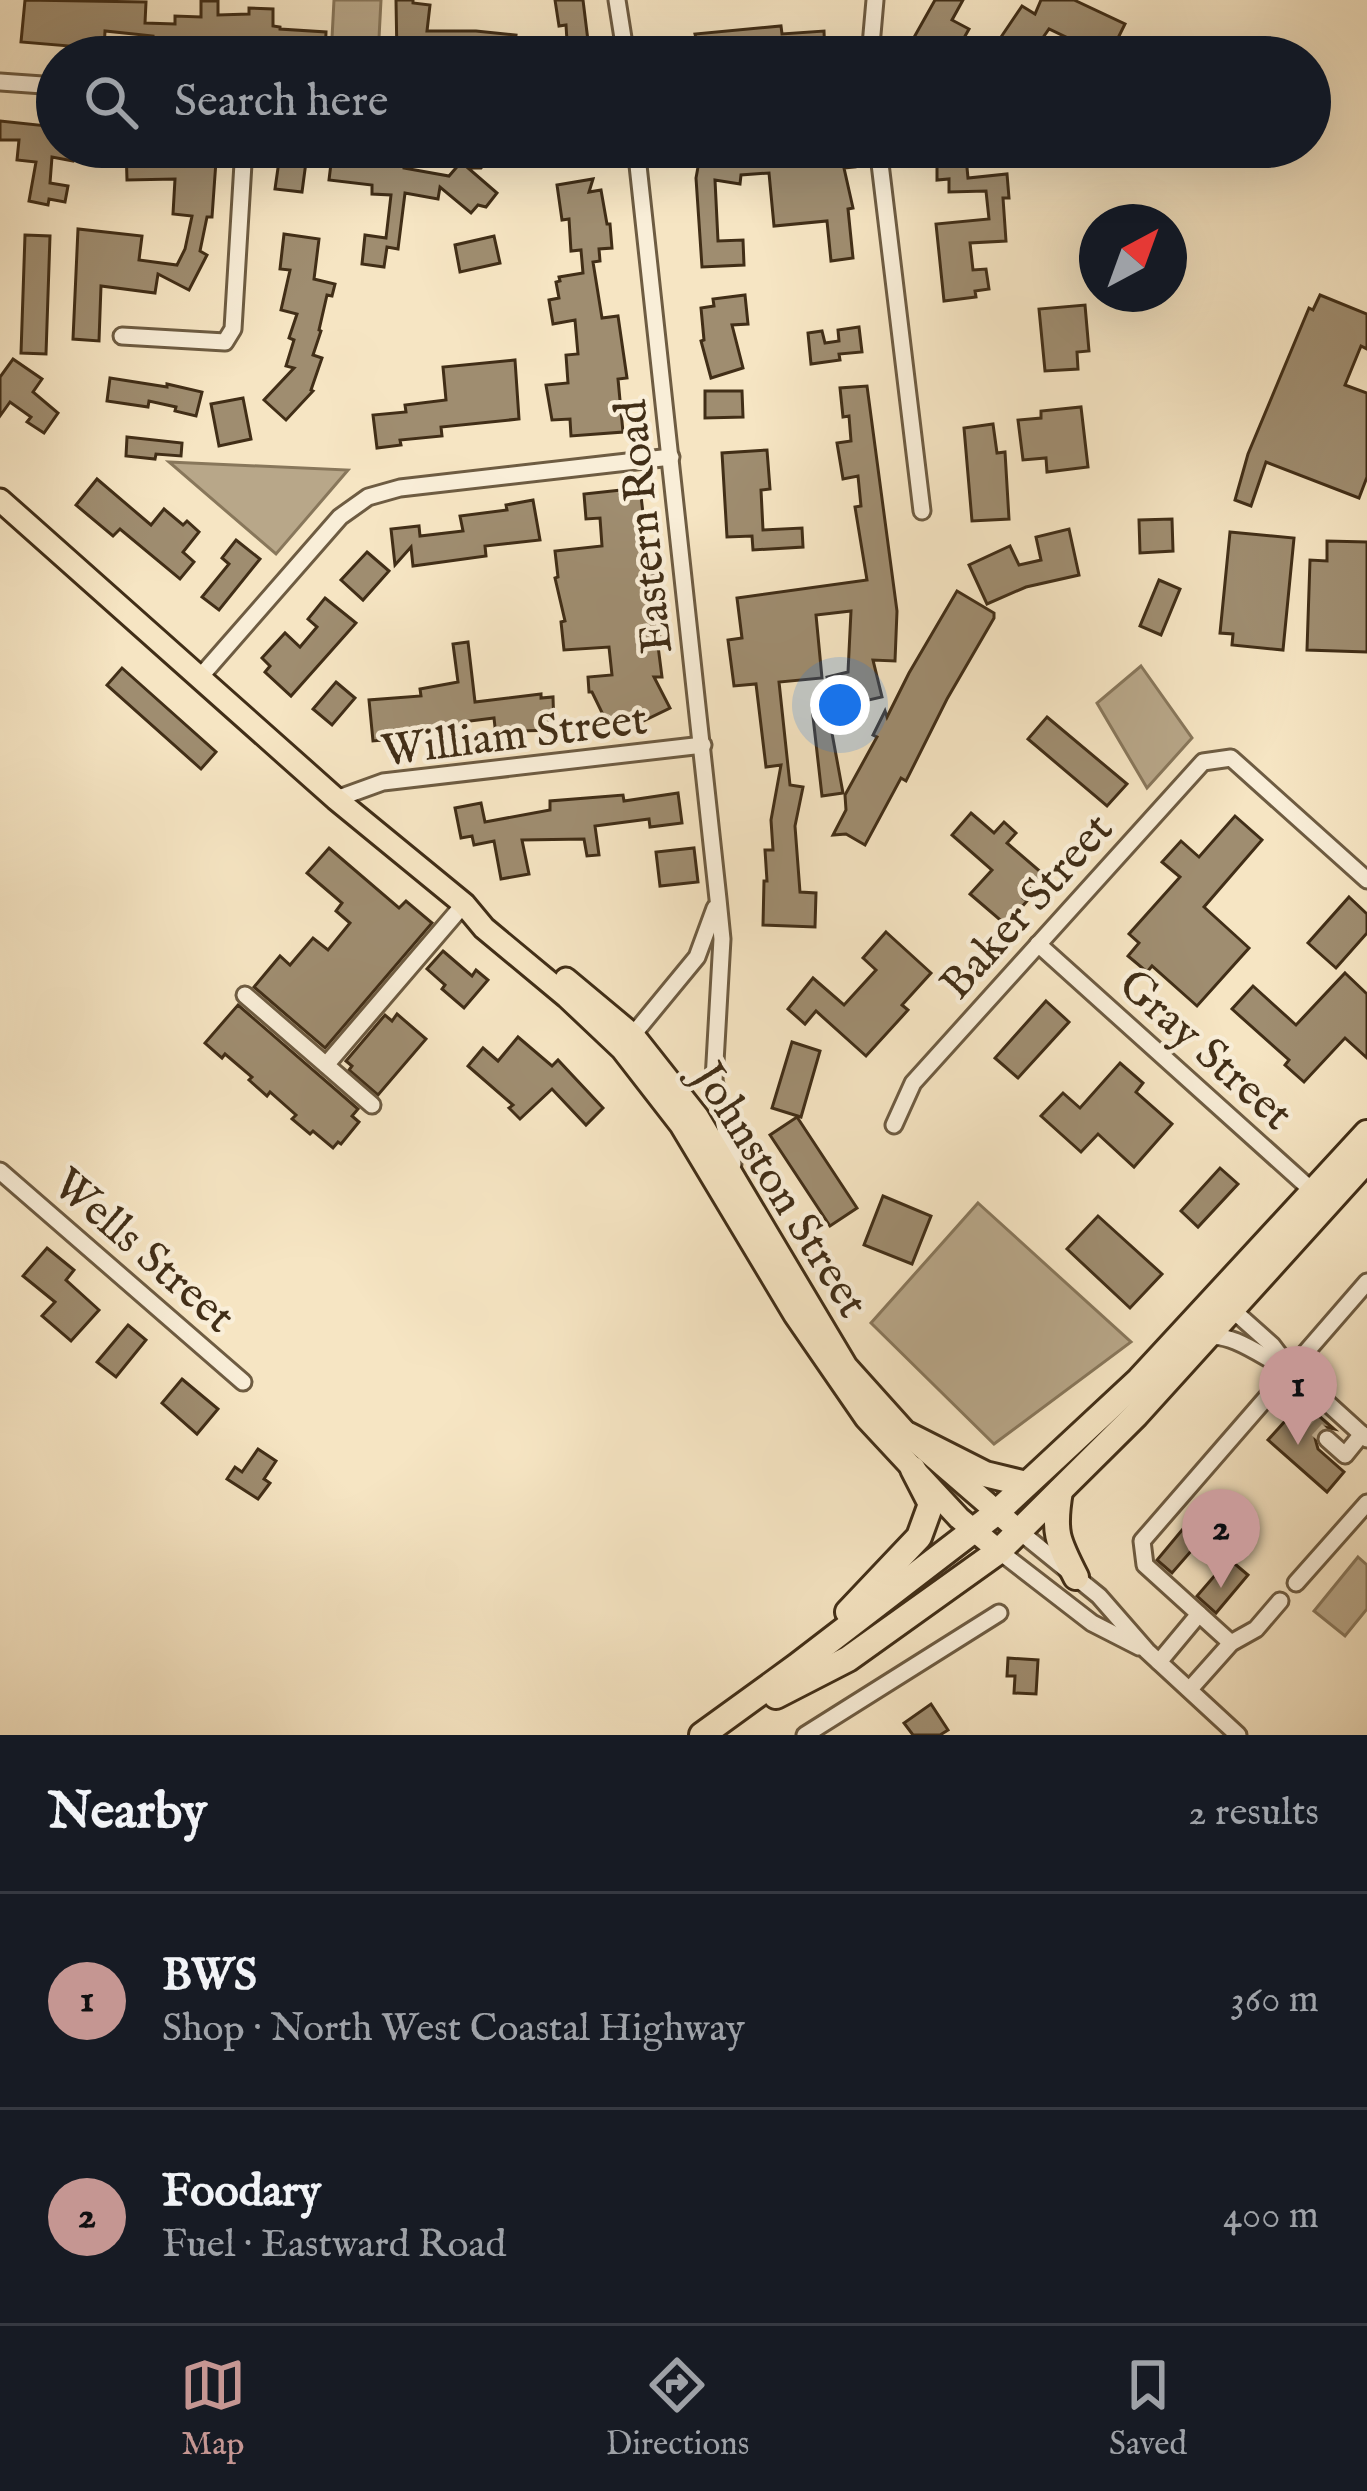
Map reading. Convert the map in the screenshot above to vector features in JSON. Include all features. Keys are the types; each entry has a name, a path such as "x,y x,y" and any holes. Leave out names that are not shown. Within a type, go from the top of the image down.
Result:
{"highway":[{"path":"1322,1198 1367,1133"},
{"path":"703,1734 996,1514 1225,1303 1322,1198 1367,1160"},
{"path":"703,1734 848,1659 998,1551 1208,1337 1225,1303"},
{"path":"908,1435 985,1474 1026,1484"},
{"path":"796,1666 919,1537 931,1504 913,1469"},
{"path":"1060,1491 1055,1521 1076,1576"}],"main road":[{"name":"Johnston Street","path":"0,500 336,799 464,904 484,928 627,1042 697,1116 847,1366 908,1435 1019,1531"},
{"name":"Johnston Street","path":"627,1042 795,1315 866,1418 974,1532 998,1551"}],"street":[{"path":"617,0 623,36"},
{"path":"872,36 875,0"},
{"path":"0,82 36,85"},
{"path":"122,336 225,342 233,329 243,168"},
{"name":"Eastern Road","path":"638,168 722,939 714,1081 739,1184"},
{"path":"881,168 922,511"},
{"path":"201,676 340,517 368,497 400,488 670,458"},
{"name":"William Street","path":"336,799 383,782 703,745"},
{"name":"Baker Street","path":"894,1125 913,1083 1203,762 1232,758 1367,880"},
{"name":"Eastern Road","path":"627,1042 697,957 718,899"},
{"path":"326,1065 464,904"},
{"name":"Gray Street","path":"1038,944 1322,1198"},
{"path":"245,995 372,1106"},
{"name":"Wells Street","path":"0,1171 243,1382"},
{"path":"1231,1642 1145,1565 1142,1541 1367,1282"},
{"path":"1225,1303 1365,1437 1345,1455 1327,1439"},
{"path":"1208,1337 1229,1338 1291,1370"},
{"path":"1273,1391 1300,1414"},
{"path":"1296,1583 1367,1503"},
{"path":"1019,1531 1099,1596 1229,1732"},
{"path":"998,1551 1092,1623 1153,1656"},
{"path":"1190,1689 1231,1642 1256,1629 1280,1601"},
{"path":"805,1735 999,1612"},
{"path":"1153,1656 1199,1614"}],"shaded area":[{"path":"334,0 381,0 379,36 332,36"},
{"path":"169,462 348,470 276,554"},
{"path":"1141,666 1192,738 1147,788 1097,703"},
{"path":"978,1203 1131,1342 994,1444 871,1323"},
{"path":"1358,1557 1367,1565 1367,1609 1345,1636 1314,1611"}],"building":[{"path":"25,0 146,2 145,23 175,24 175,16 201,17 201,1 218,1 218,15 273,9 273,26 326,32 326,36 153,36 105,31 105,36 36,36 36,43 21,42"},
{"path":"396,0 430,5 427,31 516,35 516,36 397,36"},
{"path":"555,0 583,0 587,36 567,36 566,25 559,26"},
{"path":"935,0 963,0 952,20 969,29 965,36 915,36"},
{"path":"1041,0 1074,0 1125,24 1119,36 1064,36 1049,29 1044,36 1002,36 1022,6 1035,14"},
{"path":"781,26 782,34 824,31 824,36 696,36"},
{"path":"0,121 36,125 36,162 17,160 19,140 0,140"},
{"path":"36,162 36,168 51,168 50,183 68,186 65,202 29,201"},
{"path":"127,168 216,168 212,217 207,217 200,251 207,255 189,290 158,274 155,293 101,286 99,341 73,339 78,229 142,236 139,260 177,265 185,249 192,216 173,214 175,179 127,180"},
{"path":"278,168 305,168 302,192 275,189"},
{"path":"330,168 404,168 449,176 456,168 468,168 497,193 486,207 478,205 471,213 440,187 438,199 405,193 398,249 387,247 384,267 362,264 365,235 386,238 391,195 372,194 372,185 329,180"},
{"path":"698,168 844,168 853,208 848,209 853,258 831,261 827,221 774,226 769,173 741,175 740,184 715,180 718,241 743,240 744,265 702,267"},
{"path":"937,168 967,168 968,178 1007,174 1009,198 1003,198 1006,241 970,243 973,270 986,269 989,289 975,291 976,297 944,301 936,224 989,219 986,191 949,192 949,179 937,180"},
{"path":"593,179 589,192 601,190 610,224 612,248 599,249 600,261 593,262 602,318 618,316 627,378 618,379 623,432 571,436 570,419 552,420 546,385 568,383 566,355 578,354 575,320 553,324 549,300 559,298 559,277 583,273 581,250 571,251 569,219 562,220 557,185"},
{"path":"284,234 319,239 314,279 335,284 332,296 327,295 313,355 322,358 313,391 286,420 264,400 294,368 286,366 297,314 281,310 290,270 280,269"},
{"path":"25,235 50,236 46,354 21,353"},
{"path":"494,236 500,263 460,272 455,245"},
{"path":"745,295 748,324 732,325 743,368 711,378 701,341 701,308 714,306 713,299"},
{"path":"1320,295 1367,314 1367,349 1361,346 1345,385 1367,393 1367,477 1359,498 1266,462 1251,506 1235,500 1248,454 1309,308 1313,310"},
{"path":"1079,306 1079,312 1086,312 1089,351 1077,352 1078,369 1045,371 1039,309"},
{"path":"859,327 862,352 811,364 808,333 822,331 825,343 839,341 838,330"},
{"path":"13,359 42,379 33,392 58,413 44,433 10,402 0,416 0,377"},
{"path":"515,360 519,419 441,427 442,436 400,440 401,445 377,448 373,415 406,412 405,405 446,400 443,367"},
{"path":"110,378 202,392 196,416 149,401 148,407 107,401"},
{"path":"867,386 897,611 895,661 873,660 882,697 834,708 827,677 848,672 851,611 816,615 822,678 779,682 790,785 803,787 795,826 800,892 816,893 815,927 763,925 765,850 773,850 771,820 781,765 766,767 756,684 734,686 728,640 742,638 737,598 867,580 855,507 861,506 858,476 843,479 837,443 851,441 840,388"},
{"path":"705,391 742,391 743,417 705,418"},
{"path":"243,398 251,439 219,446 211,404"},
{"path":"1081,407 1088,467 1047,472 1046,458 1023,460 1018,420 1041,418 1041,411"},
{"path":"993,424 997,453 1005,452 1009,519 972,521 964,428"},
{"path":"127,437 182,443 181,456 126,456"},
{"path":"767,450 770,489 761,490 763,530 802,528 803,547 753,550 752,536 727,537 722,453"},
{"path":"97,479 151,525 164,509 199,532 183,552 194,562 180,579 120,529 113,536 76,505"},
{"path":"640,488 644,567 652,566 660,638 662,677 654,677 670,708 633,726 629,718 609,727 589,692 588,677 612,675 609,647 564,650 561,622 565,621 555,578 555,551 602,546 600,518 586,519 584,494"},
{"path":"533,500 540,540 485,546 486,556 413,566 411,547 395,565 391,529 419,526 420,536 463,531 460,516 507,510 506,505"},
{"path":"1172,519 1173,551 1140,553 1139,520"},
{"path":"1069,529 1079,575 1026,587 987,604 969,565 1010,546 1019,565 1041,560 1036,537"},
{"path":"1230,532 1294,538 1283,650 1232,645 1233,634 1220,633"},
{"path":"236,540 260,559 219,610 202,597 229,564 222,558"},
{"path":"1327,541 1367,542 1367,652 1307,650 1310,560 1327,561"},
{"path":"367,552 389,571 363,600 341,580"},
{"path":"1159,580 1180,589 1161,635 1140,626"},
{"path":"957,591 994,613 994,618 906,781 901,778 865,845 846,834 833,835 846,810 845,795 877,737 873,735 885,711 887,717"},
{"path":"325,598 356,623 291,696 265,672 270,666 262,658 285,633 300,647 317,627 308,619"},
{"path":"468,642 475,702 541,694 541,698 553,697 554,730 496,736 494,718 462,722 463,728 447,730 447,725 395,730 396,739 373,741 369,700 421,696 420,689 458,682 453,644"},
{"path":"122,668 216,752 201,769 107,685"},
{"path":"336,682 355,698 332,725 313,709"},
{"path":"827,706 843,793 822,796 812,708"},
{"path":"1047,717 1127,784 1107,806 1028,739"},
{"path":"678,793 682,823 650,827 649,819 595,826 599,855 587,856 584,839 522,840 529,874 501,879 494,841 474,845 472,836 461,838 455,808 481,803 485,822 550,810 550,801 623,795 624,801"},
{"path":"971,813 994,833 1004,822 1016,833 1007,843 1043,874 1006,925 970,894 992,870 952,835"},
{"path":"1235,816 1262,840 1204,907 1249,948 1197,1006 1152,966 1147,972 1128,956 1139,943 1129,934 1180,877 1162,862 1181,841 1199,857"},
{"path":"329,848 399,908 406,901 432,923 325,1048 254,987 280,956 290,965 313,938 328,950 350,923 336,911 342,903 307,873"},
{"path":"694,848 698,882 660,886 656,852"},
{"path":"1349,897 1367,914 1367,933 1336,968 1308,943"},
{"path":"886,932 931,973 902,1005 908,1010 866,1056 816,1011 805,1024 788,1009 813,978 844,1005 876,970 863,958"},
{"path":"443,951 472,976 476,970 488,980 464,1008 427,969"},
{"path":"1345,973 1367,994 1367,1058 1345,1038 1304,1082 1285,1065 1289,1060 1232,1009 1253,986 1296,1025"},
{"path":"1046,1001 1069,1022 1018,1078 995,1058"},
{"path":"238,1005 358,1109 352,1116 359,1122 341,1144 333,1148 313,1131 310,1134 270,1092 267,1096 249,1080 252,1077 205,1043"},
{"path":"397,1014 426,1039 378,1095 349,1070 352,1066 346,1061 385,1015 392,1021"},
{"path":"518,1037 552,1066 558,1060 603,1108 586,1125 552,1089 520,1119 509,1108 513,1105 468,1066 483,1048 498,1061"},
{"path":"792,1042 820,1051 801,1117 772,1108"},
{"path":"1120,1063 1143,1083 1136,1092 1172,1124 1134,1167 1098,1134 1081,1152 1041,1116 1063,1093 1080,1108"},
{"path":"797,1117 857,1208 830,1226 770,1135"},
{"path":"1220,1168 1238,1184 1198,1227 1181,1211"},
{"path":"883,1196 931,1216 912,1264 864,1245"},
{"path":"1098,1216 1162,1274 1130,1308 1067,1249"},
{"path":"47,1248 74,1270 66,1280 99,1310 71,1341 42,1316 55,1302 23,1276"},
{"path":"128,1325 146,1340 116,1377 97,1362"},
{"path":"182,1379 218,1409 197,1434 162,1403"},
{"path":"1311,1409 1334,1429 1324,1427 1317,1432 1318,1449 1344,1472 1327,1492 1268,1440 1287,1419 1297,1425 1308,1423"},
{"path":"258,1449 276,1461 264,1479 270,1483 258,1499 227,1479 235,1467 242,1472"},
{"path":"1203,1505 1219,1519 1172,1573 1157,1560"},
{"path":"1229,1559 1248,1575 1216,1613 1197,1596"},
{"path":"1008,1658 1038,1660 1036,1694 1014,1693 1015,1676 1007,1676"},
{"path":"931,1704 948,1730 940,1735 913,1735 904,1723"}],"tunnel":[{"path":"1300,1414 1327,1439"}],"place":[{"name":"BWS","path":"1298,1445"},
{"name":"Foodary","path":"1221,1588"}]}
